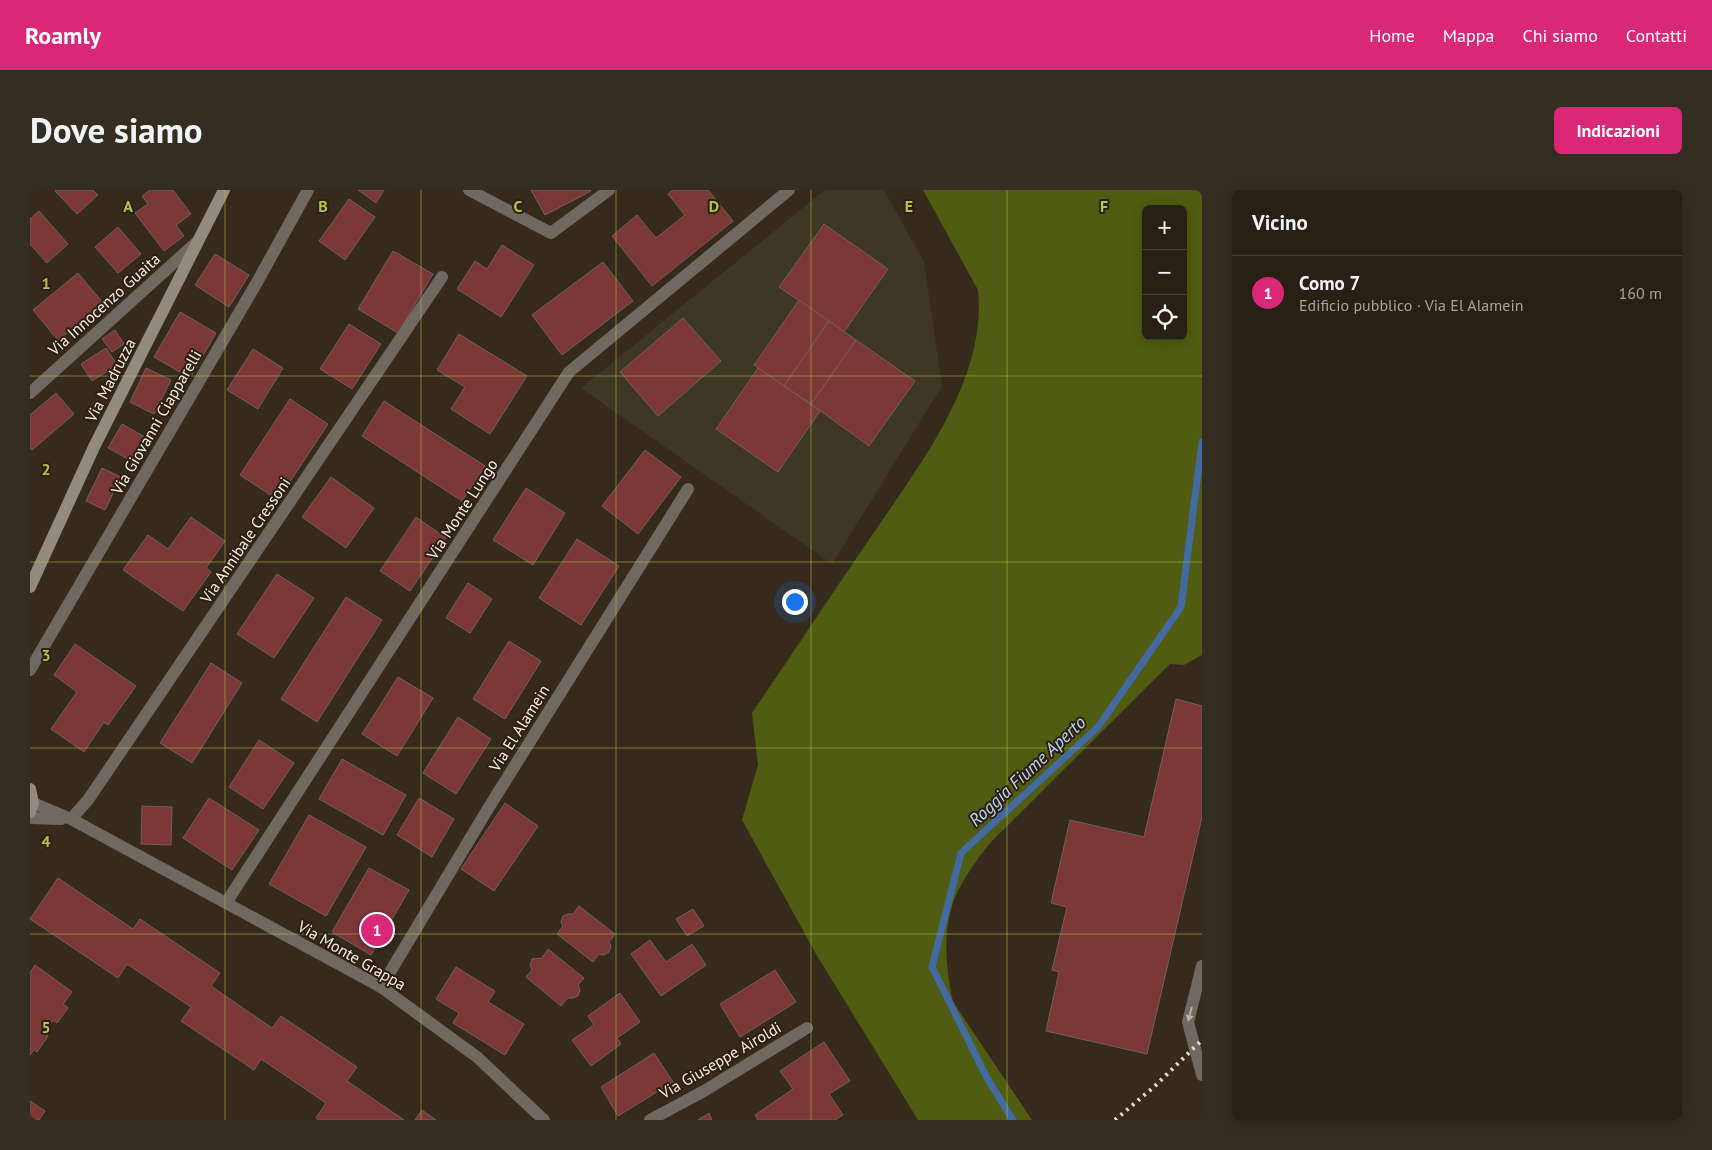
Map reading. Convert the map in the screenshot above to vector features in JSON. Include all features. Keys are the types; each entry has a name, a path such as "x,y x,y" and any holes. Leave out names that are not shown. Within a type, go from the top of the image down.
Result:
{"street":[{"name":"Via Madruzza","path":"30,587 94,447 224,190"},
{"name":"Via Giovanni Ciapparelli","path":"30,670 256,284 308,190"},
{"path":"469,190 551,233 609,190"},
{"name":"Via Monte Lungo","path":"226,903 569,372 789,190"},
{"name":"Via Innocenzo Guaita","path":"30,393 200,239"},
{"name":"Via Annibale Cressoni","path":"71,819 88,800 442,277"},
{"name":"Via El Alamein","path":"381,987 484,816 688,489"},
{"path":"30,790 32,808"},
{"name":"Via Monte Grappa","path":"32,808 71,819 381,987 476,1057 544,1118"},
{"path":"30,818 71,819"},
{"path":"1202,966 1188,1022 1202,1075"},
{"name":"Via Giuseppe Airoldi","path":"650,1120 704,1091 807,1028"}],"shaded area":[{"path":"825,190 884,190 924,262 942,386 832,564 581,388","holes":["823,224 888,269 844,332 915,381 870,445 820,411 778,472 716,428 758,368 754,364 799,300 779,286","683,318 721,361 658,416 620,372"]}],"green space":[{"path":"923,190 1202,190 1202,655 1184,665 1170,664 989,844 965,878 954,900 948,925 946,951 953,1002 1032,1120 918,1120 816,954 742,820 758,765 752,713 923,460 942,428 959,394 971,360 978,325 978,290"}],"building":[{"path":"93,190 98,195 77,214 55,191"},
{"path":"150,190 173,190 191,214 176,225 184,236 164,251 135,213 148,204 142,196"},
{"path":"358,190 384,190 376,203"},
{"path":"531,190 590,190 591,191 545,215"},
{"path":"673,190 708,190 733,221 652,286 612,236 637,215 656,238 685,215 668,194"},
{"path":"349,199 375,217 345,260 319,241"},
{"path":"39,211 68,244 47,263 30,244 30,219"},
{"path":"824,224 888,269 844,332 779,287"},
{"path":"118,227 141,254 118,273 95,247"},
{"path":"502,245 534,265 501,317 457,289 475,261 487,269"},
{"path":"393,251 433,274 398,333 358,309"},
{"path":"215,254 249,275 229,307 195,285"},
{"path":"603,262 633,301 562,355 532,315"},
{"path":"78,273 103,303 58,340 33,310"},
{"path":"799,300 829,321 784,386 754,365"},
{"path":"180,312 216,333 190,378 154,357"},
{"path":"683,318 721,361 658,416 620,372"},
{"path":"829,321 856,340 811,404 784,386"},
{"path":"349,324 381,344 352,389 320,369"},
{"path":"115,330 124,344 112,352 102,339"},
{"path":"459,334 527,376 490,434 451,409 465,387 437,370"},
{"path":"856,340 915,381 869,446 811,404"},
{"path":"106,348 117,365 92,381 81,364"},
{"path":"253,349 283,368 258,409 227,390"},
{"path":"146,368 171,380 154,414 130,402"},
{"path":"758,368 820,411 778,472 716,429"},
{"path":"56,393 74,414 32,450 30,448 30,415"},
{"path":"290,399 328,424 278,500 240,475"},
{"path":"384,401 485,466 462,501 362,436"},
{"path":"122,424 150,440 137,464 108,448"},
{"path":"645,450 681,477 638,534 602,506"},
{"path":"102,468 121,477 105,510 86,501"},
{"path":"331,477 374,508 346,548 302,517"},
{"path":"526,488 565,513 533,565 493,540"},
{"path":"191,517 225,541 206,568 211,572 183,611 123,570 148,535 168,549"},
{"path":"416,517 446,538 410,591 380,571"},
{"path":"577,539 619,566 581,625 539,598"},
{"path":"277,574 314,598 274,658 237,634"},
{"path":"468,583 492,599 470,633 446,618"},
{"path":"346,597 382,620 317,722 281,699"},
{"path":"509,641 541,661 505,719 473,699"},
{"path":"75,644 136,686 108,725 104,722 84,752 51,729 77,692 54,675"},
{"path":"211,663 242,683 192,763 160,743"},
{"path":"398,677 433,698 397,756 362,734"},
{"path":"1176,699 1202,706 1202,817 1147,1054 1046,1031 1059,972 1052,970 1067,907 1051,903 1070,820 1144,837"},
{"path":"458,717 491,739 456,794 423,773"},
{"path":"259,740 294,763 263,809 229,787"},
{"path":"342,759 406,795 383,835 319,799"},
{"path":"209,798 259,830 232,870 183,838"},
{"path":"419,798 454,819 432,857 397,835"},
{"path":"505,803 538,826 494,891 461,869"},
{"path":"142,806 172,807 171,845 141,844"},
{"path":"309,815 366,847 326,916 269,884"},
{"path":"369,868 409,890 371,955 332,932"},
{"path":"58,878 133,929 140,919 220,973 211,986 272,1028 281,1016 357,1067 347,1081 404,1120 319,1120 316,1118 326,1103 261,1059 254,1070 181,1021 191,1007 127,964 118,978 30,919"},
{"path":"579,906 615,934 609,942 611,946 609,952 604,955 599,954 593,962 557,934 563,926 561,922 563,916 573,914"},
{"path":"693,909 704,926 687,936 676,919"},
{"path":"650,940 666,962 692,944 706,965 661,996 631,954"},
{"path":"548,949 584,978 578,985 580,990 578,996 568,998 561,1006 526,977 532,970 530,965 532,959 542,958"},
{"path":"35,965 72,992 63,1004 68,1008 57,1023 53,1020 44,1033 48,1036 37,1052 34,1050 30,1055 30,973"},
{"path":"456,967 495,991 488,1002 524,1024 505,1055 453,1023 459,1013 436,999"},
{"path":"775,970 796,1002 740,1037 720,1004"},
{"path":"620,993 640,1022 617,1038 621,1044 591,1066 572,1040 594,1025 588,1016"},
{"path":"824,1042 850,1081 829,1094 843,1115 835,1120 758,1120 755,1115 793,1089 780,1071"},
{"path":"654,1053 673,1082 618,1116 601,1087"},
{"path":"30,1101 45,1111 39,1120 30,1120"},
{"path":"422,1110 436,1120 415,1120"},
{"path":"709,1113 712,1120 698,1120"}],"waterway":[{"name":"Roggia Fiume Aperto","path":"1013,1120 987,1078 932,967 961,853 1098,727 1181,607 1202,442"}],"railway":[{"path":"1115,1120 1155,1086 1202,1040"}],"place":[{"name":"Como 7","path":"377,930"}]}
